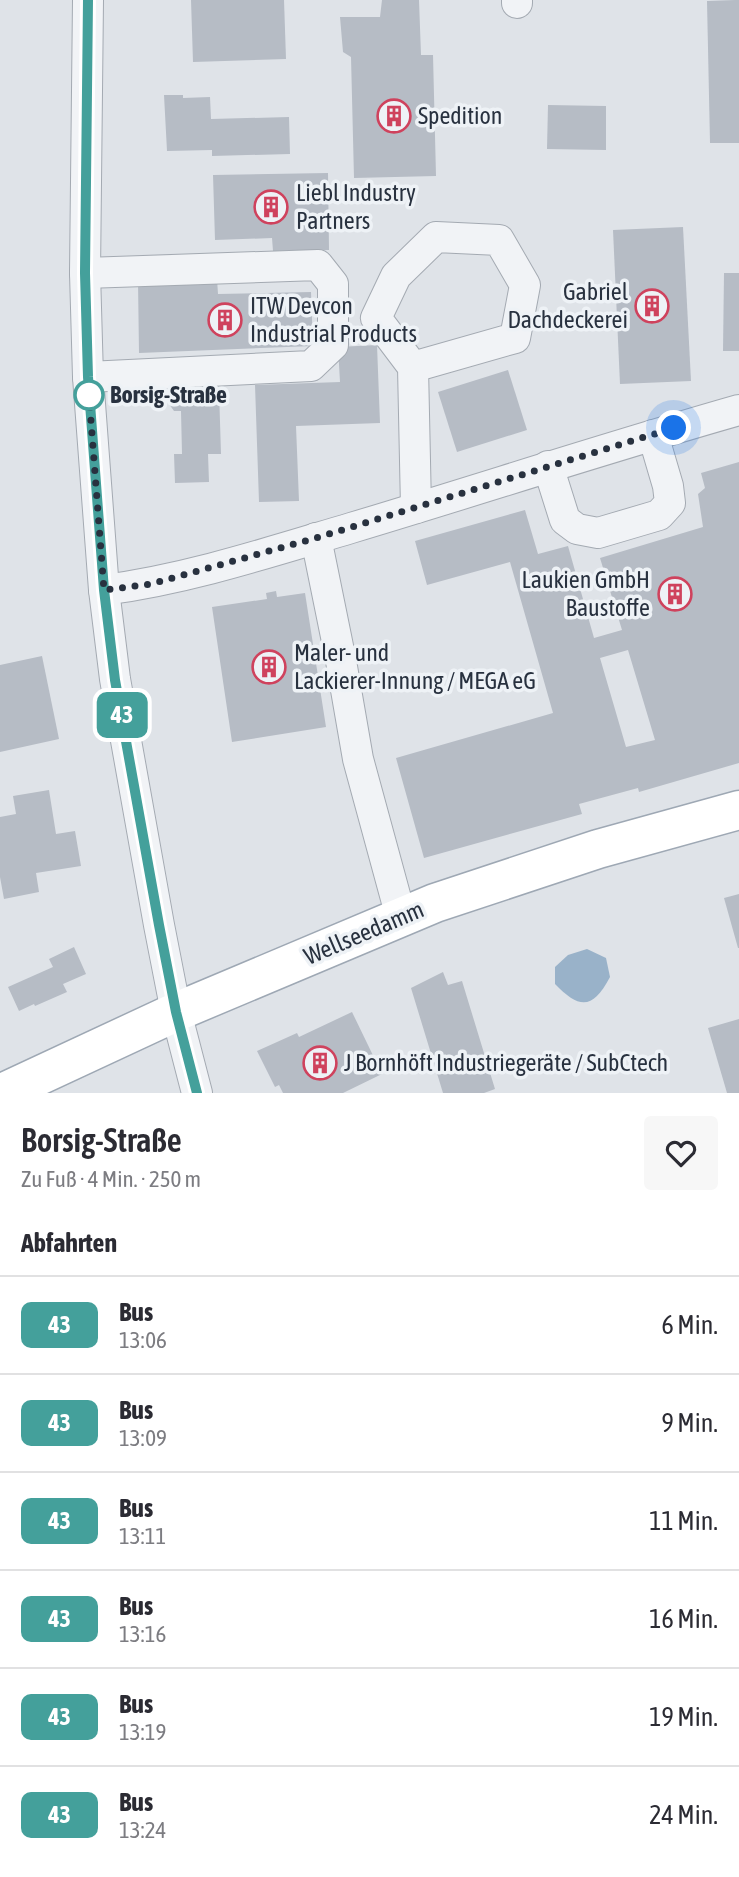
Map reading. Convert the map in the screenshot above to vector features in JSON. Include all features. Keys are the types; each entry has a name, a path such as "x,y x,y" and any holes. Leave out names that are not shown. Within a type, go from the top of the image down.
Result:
{"main road":[{"name":"Wellseedamm","path":"2,1093 176,1012 401,917 598,849 739,810"}],"street":[{"path":"88,0 85,273 88,377 104,590 115,680 176,1012 197,1093"},
{"path":"413,367 515,338 525,285 499,240 436,237 396,276 376,318 413,367 416,508"},
{"path":"85,273 318,265 333,284 333,345 311,366 88,377"},
{"path":"104,590 151,584 316,538 739,410"},
{"path":"548,466 565,520 577,530 598,533 659,515 670,503 668,486 653,435"},
{"path":"316,538 358,759 401,917"}],"water":[{"path":"587,949 606,958 610,977 592,1000 579,1002 555,984 555,967 568,955"}],"building":[{"path":"191,0 284,0 286,59 193,62"},
{"name":"Spedition","path":"382,0 419,0 421,55 433,55 436,176 354,178 351,57 343,52 340,17 380,17"},
{"path":"739,0 739,143 710,143 707,1"},
{"path":"164,95 183,95 183,98 210,97 211,119 289,117 290,154 212,156 212,150 167,151"},
{"path":"548,105 606,106 606,150 547,149"},
{"name":"Liebl Industry Partners","path":"328,173 329,250 273,251 272,238 215,240 213,175"},
{"name":"Gabriel Dachdeckerei","path":"683,227 691,381 620,384 613,230"},
{"path":"724,273 739,273 739,351 723,351"},
{"name":"ITW Devcon Industrial Products","path":"217,279 218,294 311,292 313,346 139,353 138,281"},
{"path":"377,345 380,423 296,426 299,501 259,502 255,385 340,382 338,347"},
{"path":"508,370 527,430 457,452 438,392"},
{"path":"219,390 221,454 208,454 209,482 175,483 174,454 182,454 181,411 174,411 169,404 169,396 172,396 172,391"},
{"path":"739,462 739,763 639,792 638,788 579,804 582,814 424,858 396,758 553,713 510,562 427,585 415,541 525,510 538,554 568,546 594,638 622,630 600,558 703,527 698,494 705,488 701,473","holes":["628,650 655,740 626,747 600,658"]},
{"name":"Maler- und Lackierer-Innung / MEGA eG","path":"276,591 277,597 305,593 326,727 232,742 212,607 267,599 266,593"},
{"path":"42,656 59,739 0,752 0,665"},
{"path":"49,790 56,834 75,831 81,866 36,873 39,892 4,899 0,877 0,817 16,814 13,796"},
{"path":"739,894 739,948 738,948 724,898"},
{"path":"74,947 86,974 63,984 67,992 19,1011 8,987 53,967 49,959"},
{"path":"443,972 448,985 462,981 495,1089 484,1093 443,1093 411,988"},
{"name":"J Bornhöft Industriegeräte / SubCtech","path":"352,1012 382,1074 343,1093 283,1093 279,1085 275,1087 257,1051 297,1033 299,1037"},
{"path":"739,1019 739,1093 727,1093 708,1028"}],"bus line":[{"name":"43","path":"88,0 85,273 88,377 104,590 115,680 159,925 176,1012 197,1093"}],"place":[{"name":"Spedition","path":"394,116"},
{"name":"Liebl Industry Partners","path":"271,207"},
{"name":"Gabriel Dachdeckerei","path":"652,306"},
{"name":"ITW Devcon Industrial Products","path":"225,320"},
{"name":"Borsig-Straße","path":"89,395"},
{"name":"Laukien GmbH Baustoffe","path":"675,594"},
{"name":"Maler- und Lackierer-Innung / MEGA eG","path":"269,667"},
{"name":"J Bornhöft Industriegeräte / SubCtech","path":"320,1063"}],"route":[{"path":"89,395 104,590 151,584 316,538 674,428"}]}
